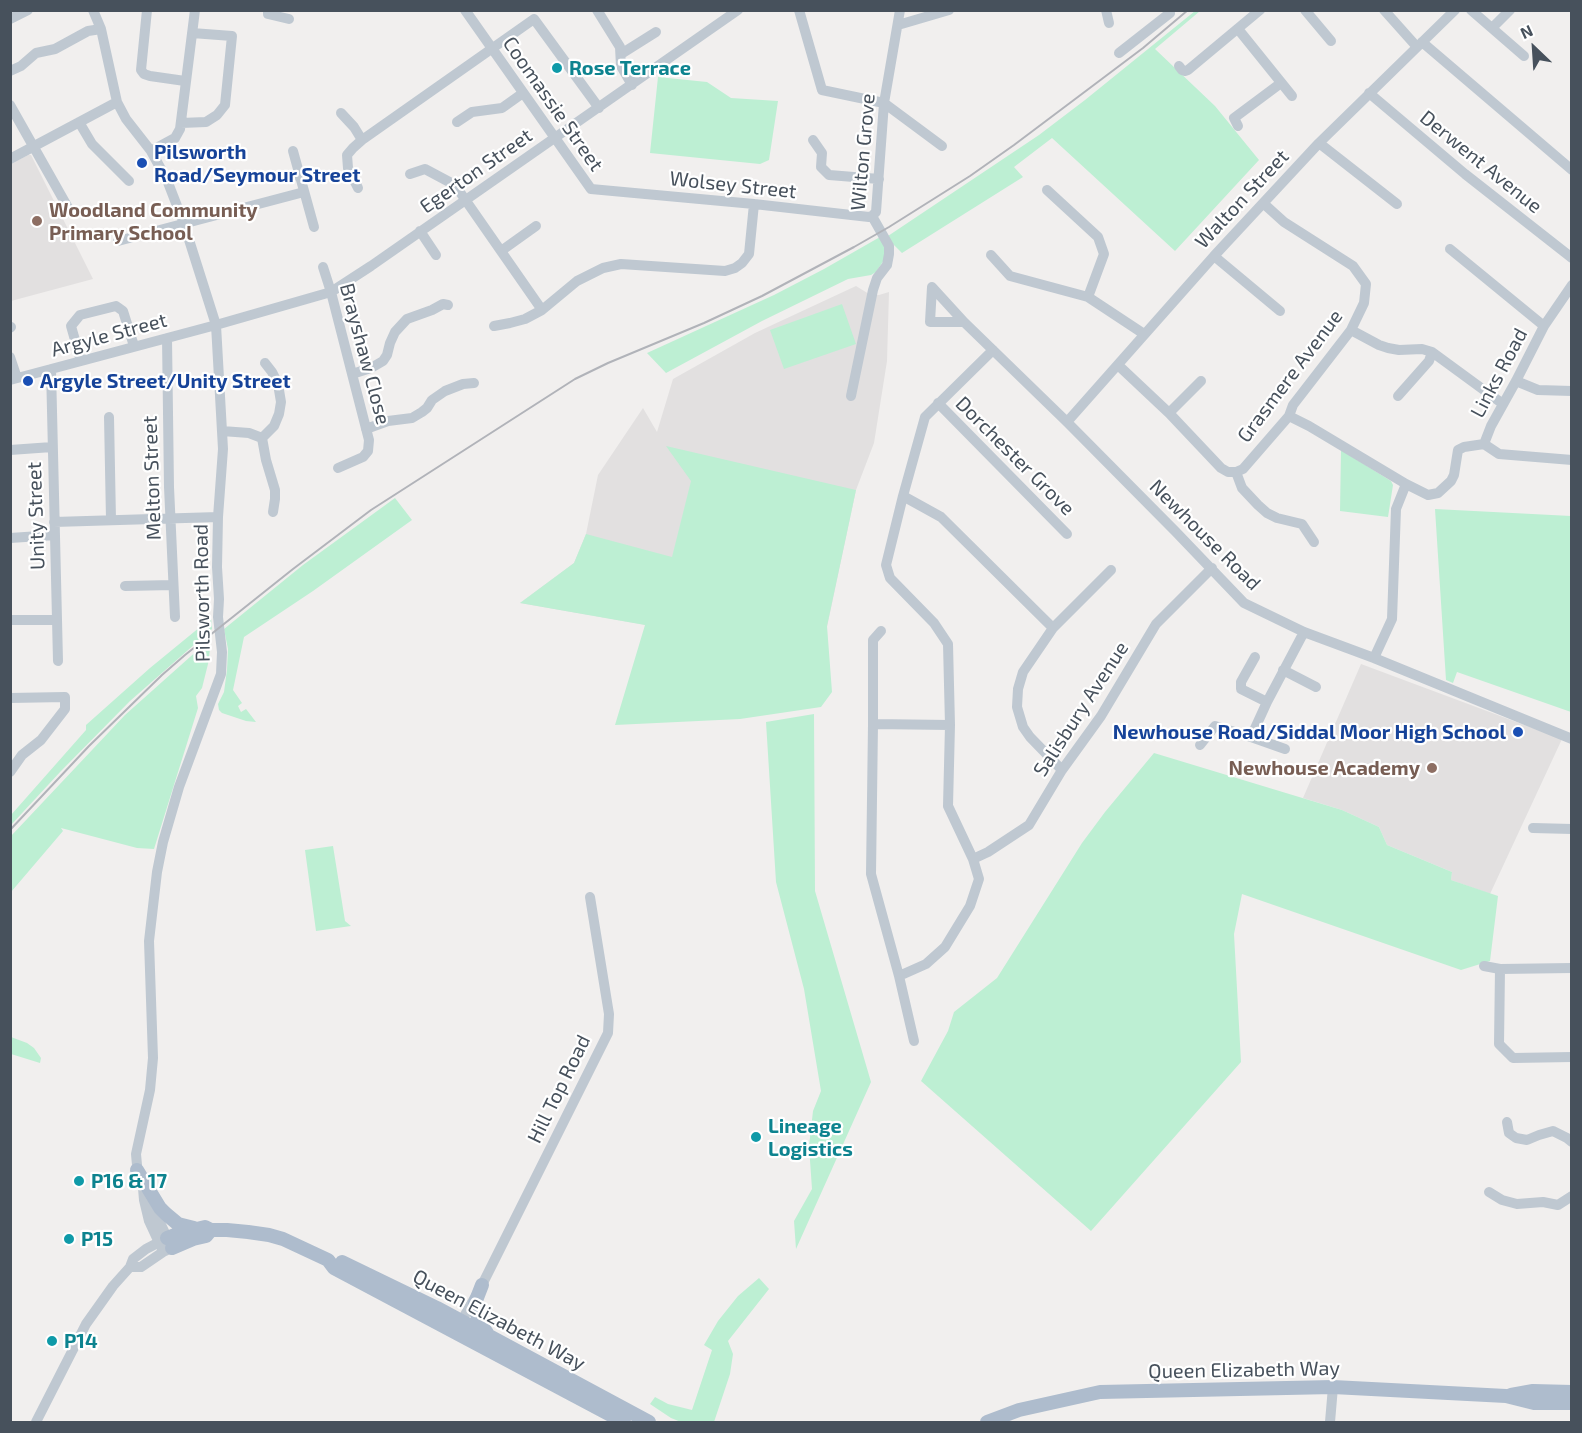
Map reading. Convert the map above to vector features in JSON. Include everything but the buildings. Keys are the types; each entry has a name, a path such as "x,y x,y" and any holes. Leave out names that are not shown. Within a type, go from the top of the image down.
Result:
{"main road":[{"path":"137,1170 166,1215 178,1224 204,1229"},
{"name":"Queen Elizabeth Way","path":"165,1245 180,1233 204,1229 276,1236 328,1260 338,1260 437,1308 453,1310 456,1321 624,1422"},
{"name":"Queen Elizabeth Way","path":"328,1260 334,1268 489,1336 649,1422"},
{"path":"482,1285 475,1309 480,1323 489,1336"},
{"name":"Queen Elizabeth Way","path":"987,1422 1019,1410 1100,1392 1333,1387 1506,1395 1533,1391 1572,1392"},
{"name":"Queen Elizabeth Way","path":"1506,1395 1534,1403 1572,1403"}],"street":[{"path":"10,19 28,10"},
{"name":"Pilsworth Road","path":"93,10 100,29 117,102 126,119 151,151 167,180 184,224 216,325 223,449 218,517 218,617 222,652 220,674 179,788 157,872 149,941 153,1058 150,1090 136,1154 137,1170 165,1245"},
{"path":"147,10 141,70 150,76 185,81"},
{"path":"151,151 175,138 180,129 195,10"},
{"path":"268,10 268,14 289,19"},
{"name":"Coomassie Street","path":"465,10 591,189"},
{"path":"597,10 620,47 621,66 632,85"},
{"name":"Egerton Street","path":"216,325 331,292 738,10"},
{"path":"799,10 822,90 884,103 942,146"},
{"name":"Wilton Grove","path":"851,396 874,282 887,265 889,254 889,246 872,216 876,212 884,103 900,10"},
{"path":"898,25 949,10"},
{"path":"1106,10 1109,23"},
{"path":"1179,66 1182,70 1188,70 1260,10"},
{"path":"1305,10 1331,41"},
{"path":"1384,10 1419,45 1572,170"},
{"name":"Walton Street","path":"1066,422 1214,256 1319,143 1455,10"},
{"path":"1471,10 1524,56"},
{"path":"1492,28 1510,10"},
{"path":"1119,53 1169,12"},
{"path":"358,188 348,168 347,155 362,140 534,19 599,108"},
{"path":"10,71 21,66 36,53 55,49 88,31 100,29"},
{"path":"1238,29 1292,96"},
{"path":"621,54 656,32"},
{"path":"181,123 206,122 217,116 225,105 232,36 192,33"},
{"path":"1238,126 1234,118 1281,83"},
{"path":"457,122 472,112 502,108 523,93"},
{"name":"Derwent Avenue","path":"1369,93 1465,174 1572,258"},
{"path":"10,159 117,102"},
{"path":"10,105 71,213"},
{"path":"341,113 362,140"},
{"path":"79,122 92,144 129,181"},
{"path":"813,140 822,153 821,167 830,175 879,179"},
{"path":"1319,143 1397,204"},
{"path":"293,151 314,227"},
{"path":"410,174 425,169 455,185 542,310"},
{"path":"300,178 306,178 312,174"},
{"name":"Wolsey Street","path":"591,189 872,216"},
{"path":"1047,190 1098,237 1104,254 1088,297"},
{"path":"118,241 304,192"},
{"name":"Grasmere Avenue","path":"1236,472 1243,469 1289,416 1293,405 1352,330 1364,303 1366,284 1353,266 1284,222 1263,203"},
{"path":"494,326 525,319 542,310 577,281 603,268 621,264 725,271 735,268 749,254 754,204"},
{"path":"501,251 536,226"},
{"path":"420,231 436,255"},
{"path":"1450,249 1544,326"},
{"path":"991,255 1010,276 1088,297 1144,334"},
{"path":"1214,256 1280,311"},
{"name":"Brayshaw Close","path":"323,267 369,446 366,454 358,460 338,468"},
{"name":"Links Road","path":"1406,484 1428,495 1438,494 1453,478 1458,450 1484,444 1544,326 1572,285"},
{"path":"352,374 371,368 383,361 392,337 407,319 443,304 448,305"},
{"path":"81,361 71,326 80,315 116,306 123,311 134,346"},
{"name":"Newhouse Road","path":"964,322 1212,568 1244,603 1304,632 1374,658 1572,739"},
{"name":"Argyle Street","path":"14,379 216,325"},
{"path":"1352,330 1388,348 1399,350 1422,348 1432,352 1503,404"},
{"name":"Melton Street","path":"167,338 170,519 175,617"},
{"path":"899,976 926,964 945,947 970,906 979,879 973,859 948,806 950,725 948,644 934,623 890,578 886,565 925,417 993,350"},
{"path":"1398,396 1429,361 1432,352"},
{"path":"10,357 14,379"},
{"path":"262,438 274,426 279,414 280,402 278,384 265,363"},
{"path":"1118,365 1221,468 1228,472 1236,472 1242,488 1267,513 1277,518 1302,519 1302,524 1314,542"},
{"name":"Unity Street","path":"51,369 58,661"},
{"path":"1168,413 1201,381"},
{"path":"1516,381 1538,390 1572,391"},
{"path":"366,429 388,421 412,418 445,391 463,384 474,383"},
{"name":"Dorchester Grove","path":"938,403 1067,534"},
{"path":"1289,416 1406,484 1396,509 1392,619 1374,658"},
{"path":"109,417 111,520"},
{"path":"222,430 249,433 262,438"},
{"path":"262,438 275,490 273,512"},
{"path":"1484,444 1499,454 1572,460"},
{"path":"10,450 52,447"},
{"path":"903,496 941,517 1053,628"},
{"path":"54,522 218,517"},
{"path":"10,538 55,535"},
{"name":"Salisbury Avenue","path":"973,859 988,852 1029,825 1062,770 1101,716 1156,624 1212,568"},
{"path":"1062,770 1023,727 1017,707 1018,689 1023,672 1053,628 1111,570"},
{"path":"125,586 173,585"},
{"path":"10,620 57,620"},
{"path":"881,631 873,640 871,874 914,1041"},
{"path":"1251,737 1304,632"},
{"path":"1255,657 1241,682 1241,689 1267,702"},
{"path":"1283,670 1316,687"},
{"path":"10,698 65,697 65,709 41,740 22,755 10,772"},
{"path":"873,724 950,725"},
{"path":"1200,745 1215,726 1285,749"},
{"path":"1533,828 1572,829"},
{"name":"Hill Top Road","path":"456,1321 482,1285 608,1033 609,1014 590,897"},
{"path":"1484,966 1500,969 1572,968"},
{"path":"1500,969 1499,1044 1513,1058 1572,1057"},
{"path":"1505,1129 1516,1138 1527,1140 1553,1131 1572,1142"},
{"path":"1489,1192 1502,1200 1517,1204 1543,1202 1558,1205 1572,1196"},
{"path":"36,1422 86,1324 113,1286 130,1267 133,1259 165,1245"},
{"path":"1330,1422 1333,1387"}],"shaded area":[{"name":"Woodland Community Primary School","path":"31,155 93,279 11,301 11,164"},
{"path":"856,286 869,294 879,295 889,292 887,361 874,443 856,490 827,627 652,626 520,603 574,563 586,534 598,475 643,408 657,432 673,379 755,333"},
{"name":"Newhouse Academy","path":"1361,664 1562,739 1490,894 1451,880 1452,872 1387,845 1379,827 1342,810 1303,798"}],"green space":[{"path":"1195,11 1200,11 1155,49 1215,106 1259,160 1175,251 1052,138 1014,167 1023,177 902,253 892,243 888,236 1039,135"},
{"path":"658,77 707,82 731,98 778,101 769,160 760,164 650,153"},
{"path":"880,237 885,246 886,257 876,272 871,275 848,279 762,321 666,373 647,353 774,295"},
{"path":"842,304 856,344 784,369 770,330"},
{"path":"666,446 856,490 827,626 832,692 821,707 740,719 615,725 645,625 520,603 574,563 586,534 672,557 691,481"},
{"path":"1341,450 1391,481 1393,485 1388,517 1340,511"},
{"path":"395,498 412,520 244,637 233,690 242,703 238,706 241,712 246,709 256,722 222,713 218,704 224,692 228,649 224,629 303,565"},
{"path":"1435,509 1571,516 1571,712 1457,672 1453,683 1446,680"},
{"path":"211,618 212,629 130,701 11,825 11,815 86,730 86,725"},
{"path":"209,640 208,664 202,688 196,696 198,708 154,849 137,848 61,828 63,831 11,892 11,836 125,715"},
{"path":"814,714 815,891 871,1082 796,1249 794,1221 812,1189 809,1146 813,1111 821,1091 804,989 776,882 766,722"},
{"path":"1154,753 1342,810 1379,827 1387,845 1452,872 1451,880 1498,896 1490,961 1461,970 1242,894 1234,934 1241,1062 1091,1231 921,1081 948,1031 954,1012 997,978 1082,843"},
{"path":"333,846 345,921 351,926 316,931 305,850"},
{"path":"11,1037 34,1048 41,1058 40,1063 11,1054"},
{"path":"759,1278 769,1289 728,1341 733,1354 730,1374 714,1422 681,1422 650,1404 655,1397 668,1404 692,1410 712,1350 704,1345 718,1321 738,1296"}],"railway":[{"path":"10,830 89,746 162,675 293,569 371,510 575,379 762,296 889,227 1014,145 1143,48 1188,10"}],"place":[{"name":"Rose Terrace","path":"557,68"},
{"name":"Pilsworth Road/Seymour Street","path":"142,163"},
{"name":"Woodland Community Primary School","path":"37,221"},
{"name":"Argyle Street/Unity Street","path":"28,381"},
{"name":"Newhouse Road/Siddal Moor High School","path":"1518,732"},
{"name":"Newhouse Academy","path":"1432,768"},
{"name":"Lineage Logistics","path":"756,1137"},
{"name":"P16 & 17","path":"79,1181"},
{"name":"P15","path":"69,1239"},
{"name":"P14","path":"52,1341"}]}
